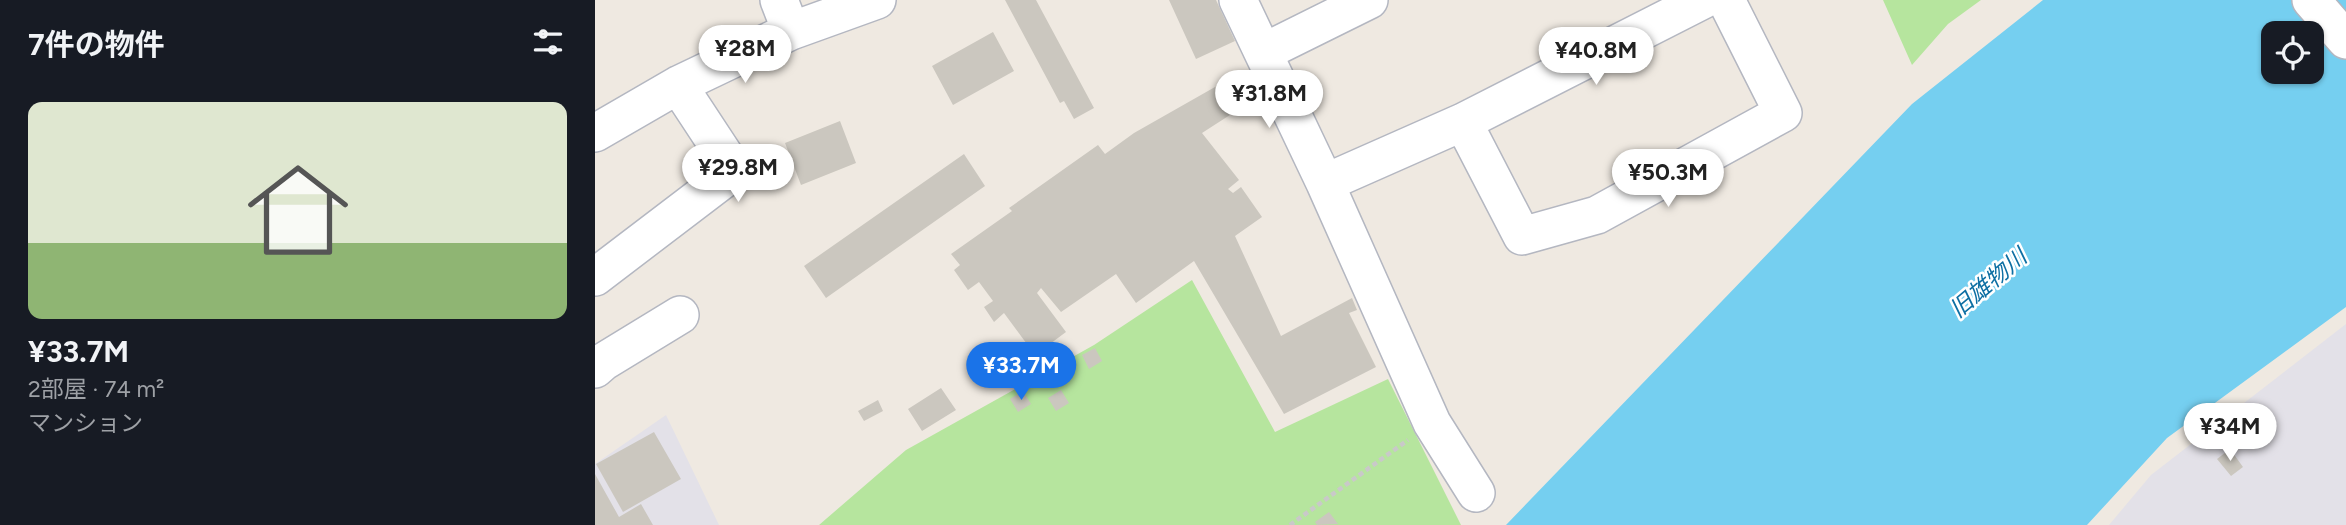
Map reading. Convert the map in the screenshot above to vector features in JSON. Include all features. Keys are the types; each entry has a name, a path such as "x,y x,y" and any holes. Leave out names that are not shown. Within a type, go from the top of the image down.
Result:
{"street":[{"path":"595,133 678,85 785,16 877,0"},
{"path":"1238,0 1325,183 1431,424 1476,494"},
{"path":"1264,52 1369,0"},
{"path":"1325,183 1463,122 1703,0"},
{"path":"1463,122 1522,236 1597,215 1783,113 1726,0"},
{"path":"2311,0 2346,40"},
{"path":"595,277 725,178 730,164 678,85"},
{"path":"595,369 680,315"}],"path":[{"path":"1290,525 1431,424"}],"shaded area":[{"path":"2346,324 2346,525 2109,525 2151,475"},
{"path":"666,415 719,525 595,525 595,464"}],"green space":[{"path":"1883,0 1981,0 1948,24 1912,65"},
{"path":"1192,280 1275,432 1388,379 1461,525 819,525 906,450 1094,345"}],"water":[{"name":"旧雄物川","path":"2043,0 2346,0 2346,307 2167,438 2087,525 1506,525 1912,104"}],"building":[{"path":"1005,0 1036,0 1094,108 1074,119 1064,101 1060,103"},
{"path":"1169,0 1216,0 1235,41 1196,59"},
{"path":"993,32 1014,71 953,105 932,66"},
{"path":"1215,87 1233,113 1202,133 1239,180 1228,189 1233,193 1241,187 1262,217 1235,236 1281,336 1352,298 1357,310 1349,313 1376,367 1284,414 1194,261 1136,303 1116,274 1061,312 1041,288 1037,293 1066,332 1035,355 1004,313 994,322 984,307 993,301 979,282 968,290 954,270 960,265 951,254 1012,211 1009,208 1098,145 1105,154 1134,133"},
{"path":"840,121 856,163 801,185 785,143"},
{"path":"964,154 985,186 826,298 804,266"},
{"path":"1095,348 1102,361 1089,369 1082,355"},
{"path":"941,388 956,410 922,431 908,409"},
{"path":"1061,390 1069,403 1056,411 1048,398"},
{"path":"1023,391 1031,404 1018,412 1010,399"},
{"path":"878,400 883,411 864,421 858,411"},
{"path":"654,432 681,479 623,512 596,464"},
{"path":"2230,449 2243,467 2231,476 2217,459"},
{"path":"595,474 619,517 641,504 653,525 595,525"},
{"path":"1329,512 1338,524 1317,525 1315,522"}]}
